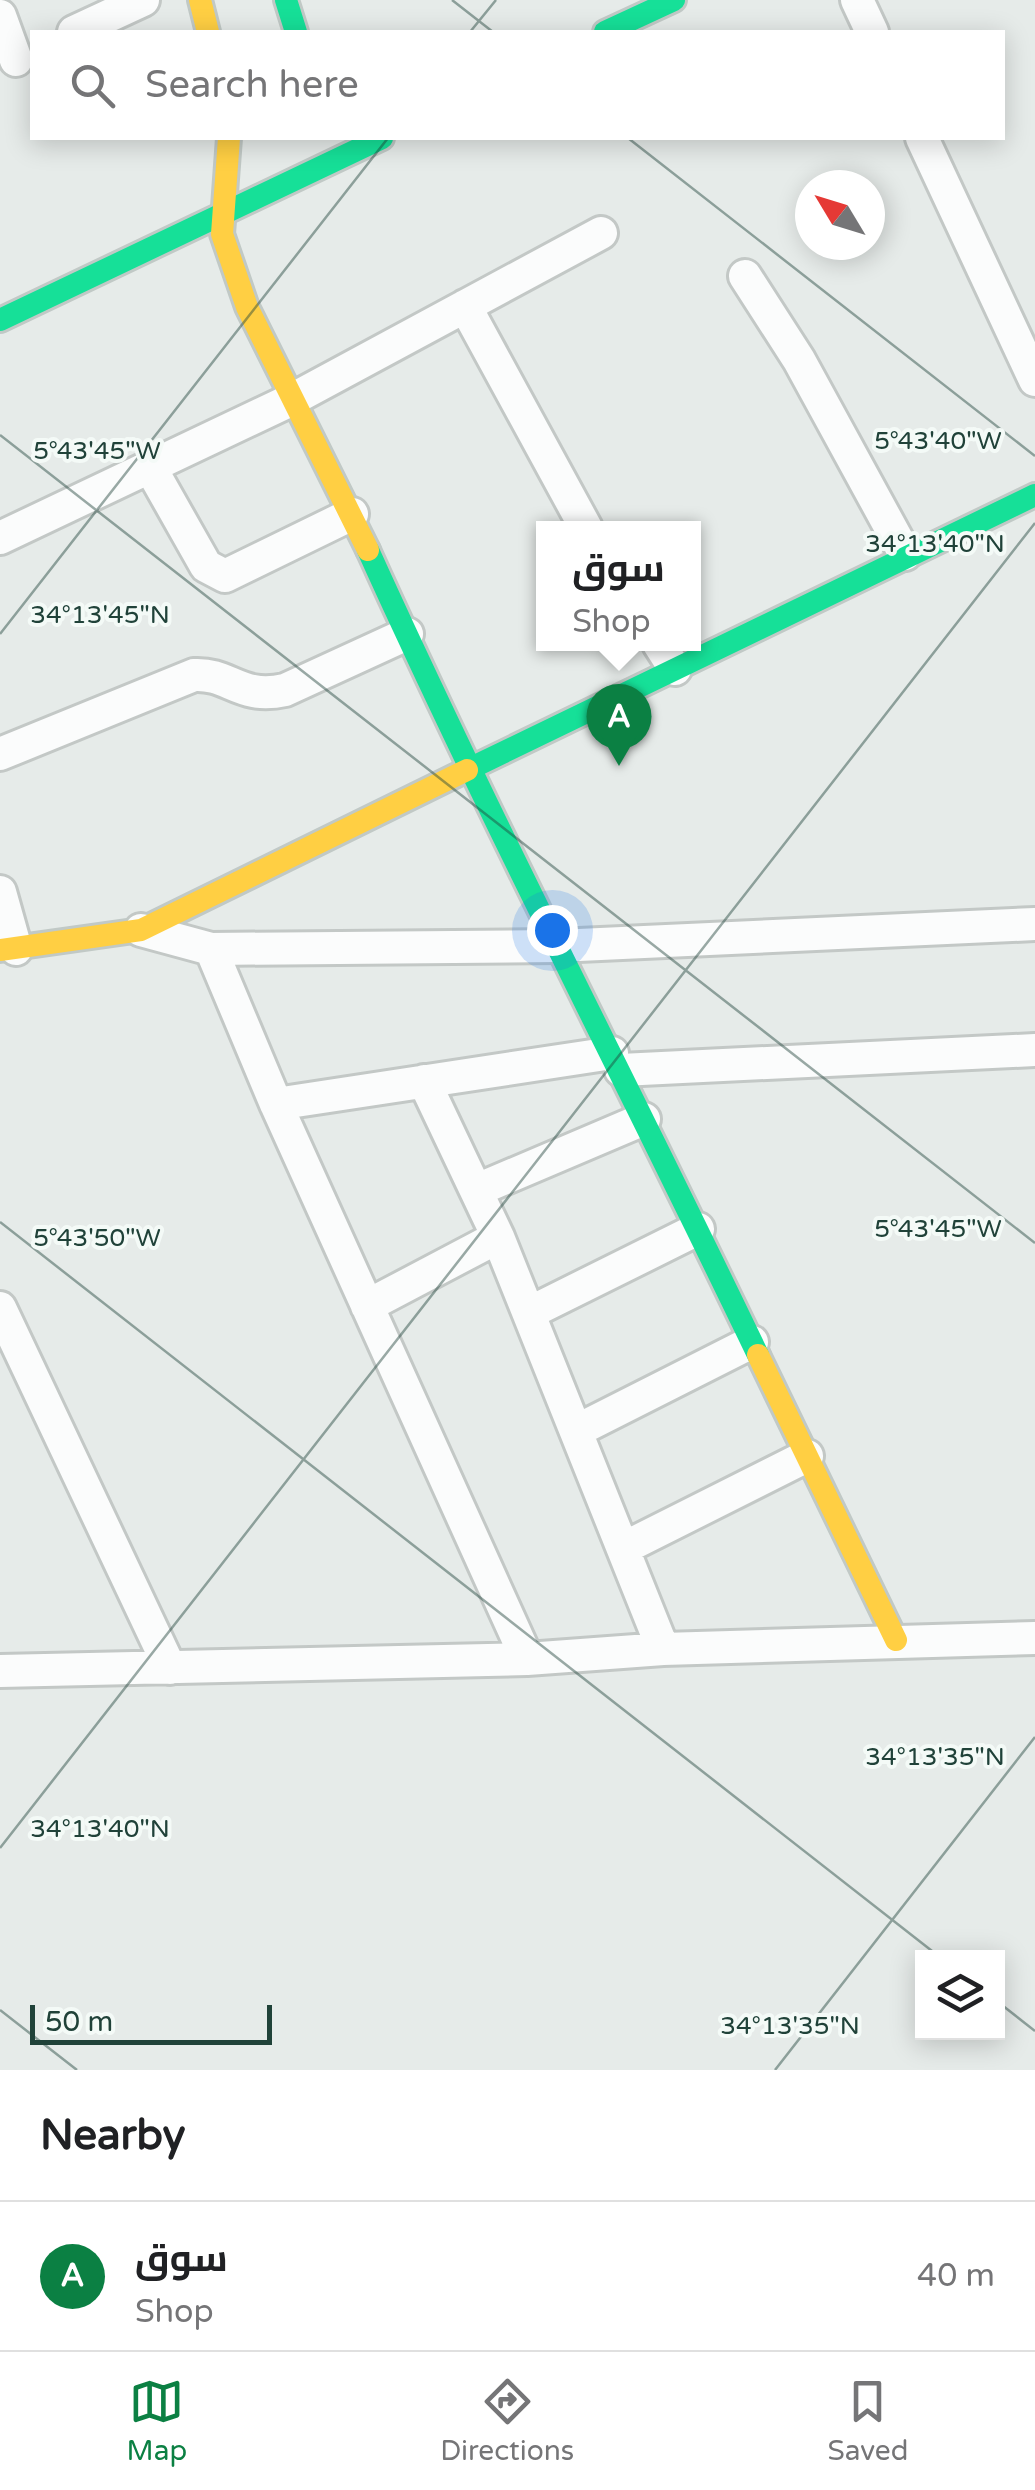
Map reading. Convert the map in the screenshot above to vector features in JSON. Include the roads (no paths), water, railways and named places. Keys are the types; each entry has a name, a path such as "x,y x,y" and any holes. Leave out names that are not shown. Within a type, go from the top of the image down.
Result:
{"street":[{"path":"78,30 143,0"},
{"path":"200,0 208,30"},
{"path":"286,0 295,30"},
{"path":"609,30 674,0"},
{"path":"857,0 871,30"},
{"path":"0,16 16,60"},
{"path":"228,140 230,168 220,213 232,274 352,514 468,772 617,1062 896,1640"},
{"path":"0,320 220,213 332,149 373,140"},
{"path":"923,140 1035,380"},
{"path":"0,538 293,398 601,233"},
{"path":"745,276 799,360 905,554"},
{"path":"465,306 582,521"},
{"path":"150,467 206,566 226,576 352,514"},
{"path":"701,641 1035,495"},
{"path":"0,754 194,675 213,677 244,692 285,690 407,634"},
{"path":"0,892 8,950 141,930 468,772 667,656"},
{"path":"141,930 211,949 557,946 1035,924"},
{"path":"211,949 276,1104 527,1658"},
{"path":"276,1104 424,1082 617,1062 1035,1050"},
{"path":"424,1082 478,1190 578,1430 663,1649"},
{"path":"478,1190 644,1118"},
{"path":"529,1313 698,1230"},
{"path":"368,1306 498,1238"},
{"path":"0,1308 170,1668"},
{"path":"578,1430 752,1342"},
{"path":"624,1548 807,1456"},
{"path":"0,1671 527,1658 663,1649 1035,1638"}],"place":[{"name":"سوق","path":"619,766"}]}
